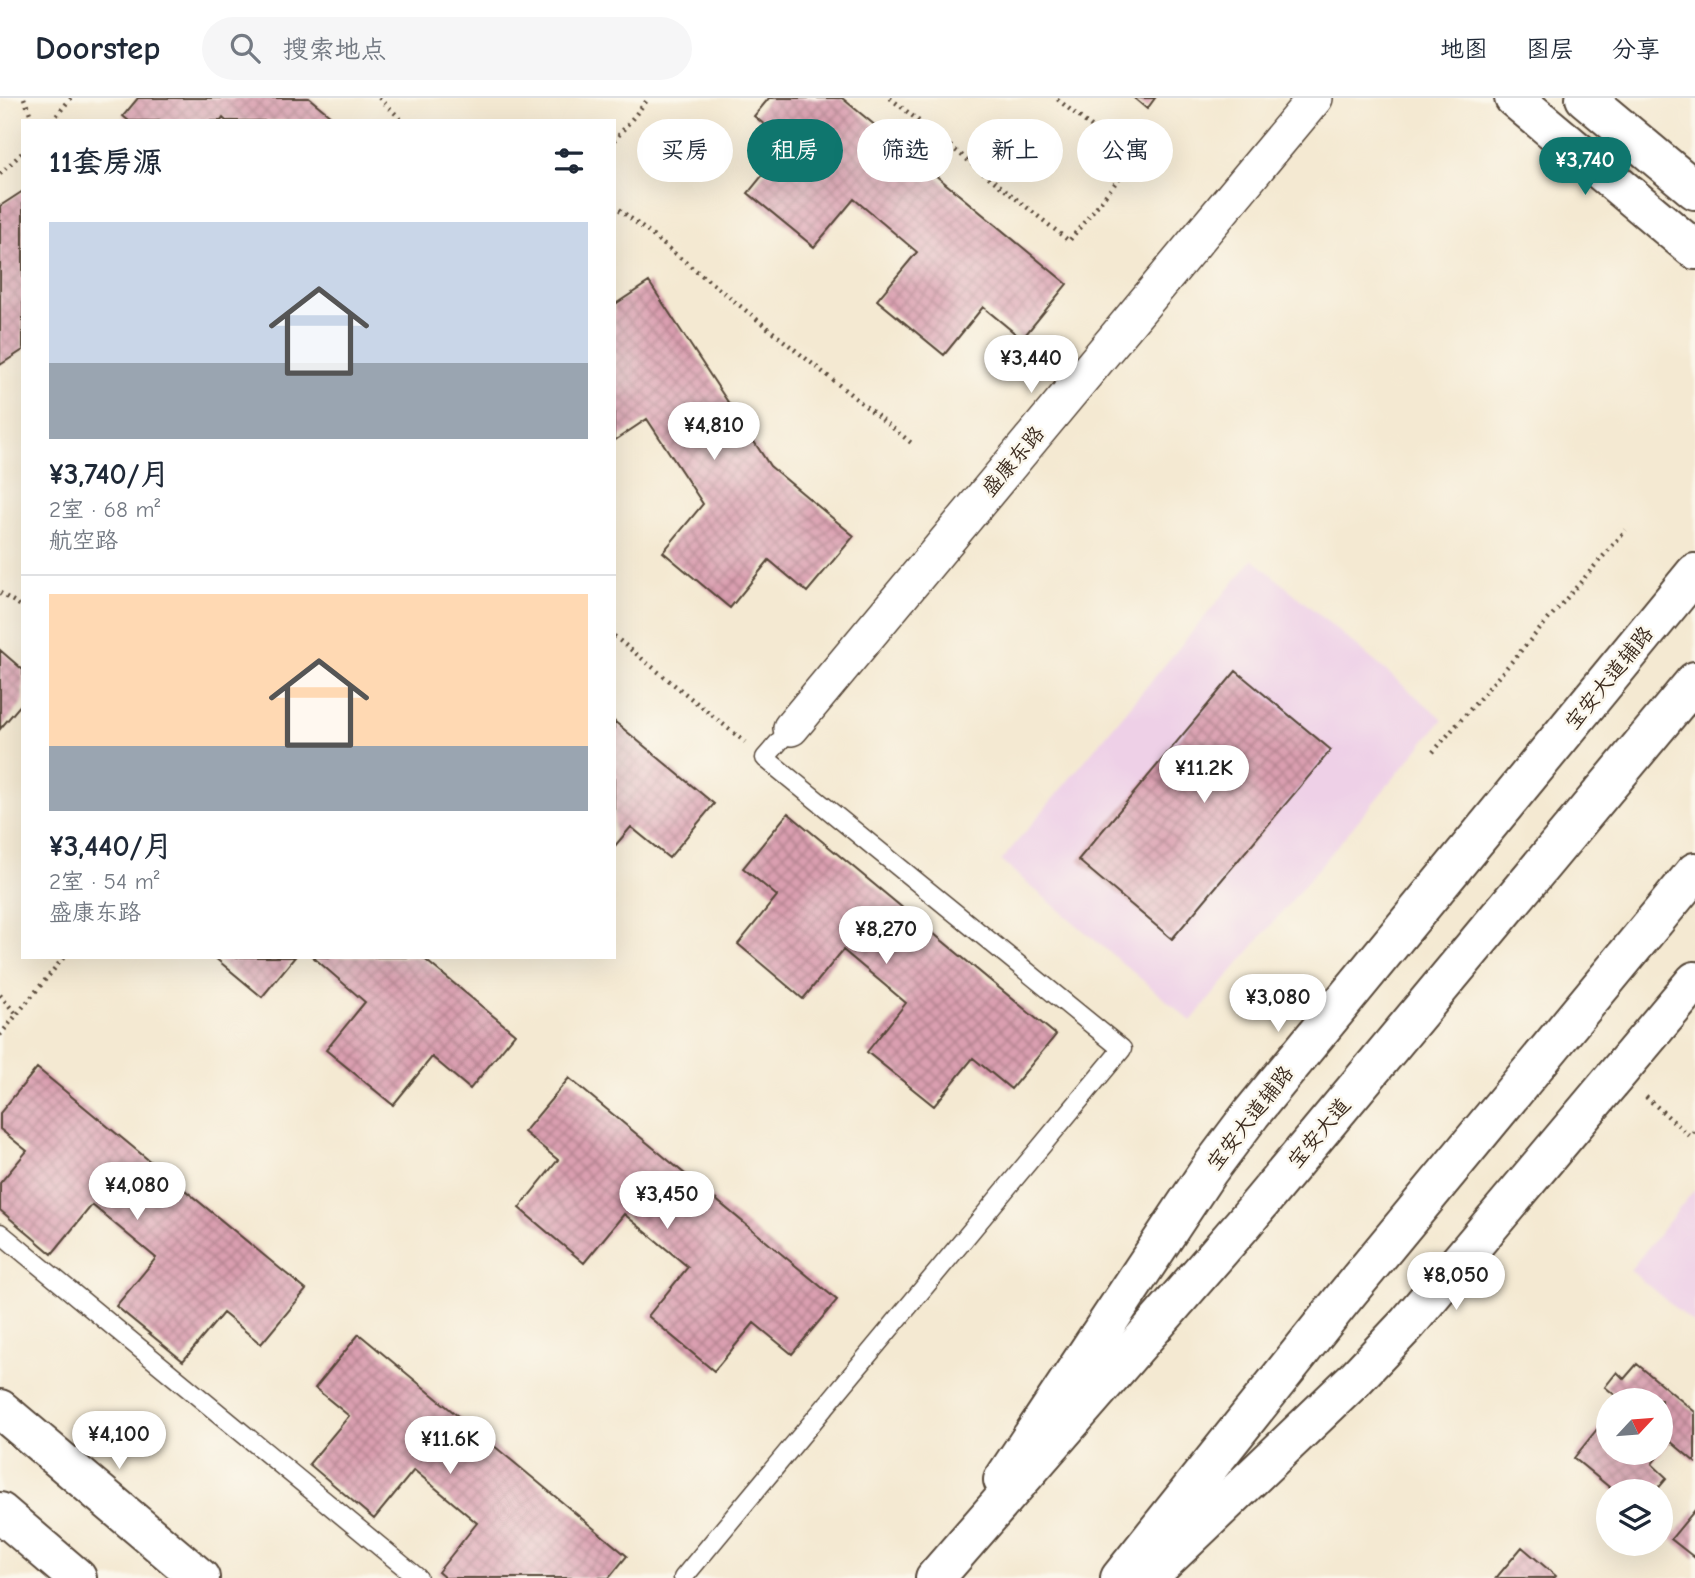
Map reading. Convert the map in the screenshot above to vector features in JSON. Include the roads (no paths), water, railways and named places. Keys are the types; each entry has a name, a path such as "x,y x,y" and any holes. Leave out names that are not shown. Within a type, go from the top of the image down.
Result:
{"main road":[{"path":"1514,98 1695,250"},
{"path":"1585,98 1695,190"},
{"name":"宝安大道辅路","path":"943,1569 1209,1170 1251,1114 1695,573"},
{"name":"宝安大道","path":"943,1569 1242,1224 1695,681"},
{"path":"1120,1578 1342,1300 1695,872"},
{"path":"1147,1578 1355,1379 1408,1323 1695,981"},
{"path":"0,1409 200,1578"},
{"path":"0,1512 78,1578"}],"street":[{"name":"盛康东路","path":"791,728 1315,98"}],"lane":[{"path":"684,1578 1122,1049 765,758 791,728"},
{"path":"0,1233 418,1578"}]}
